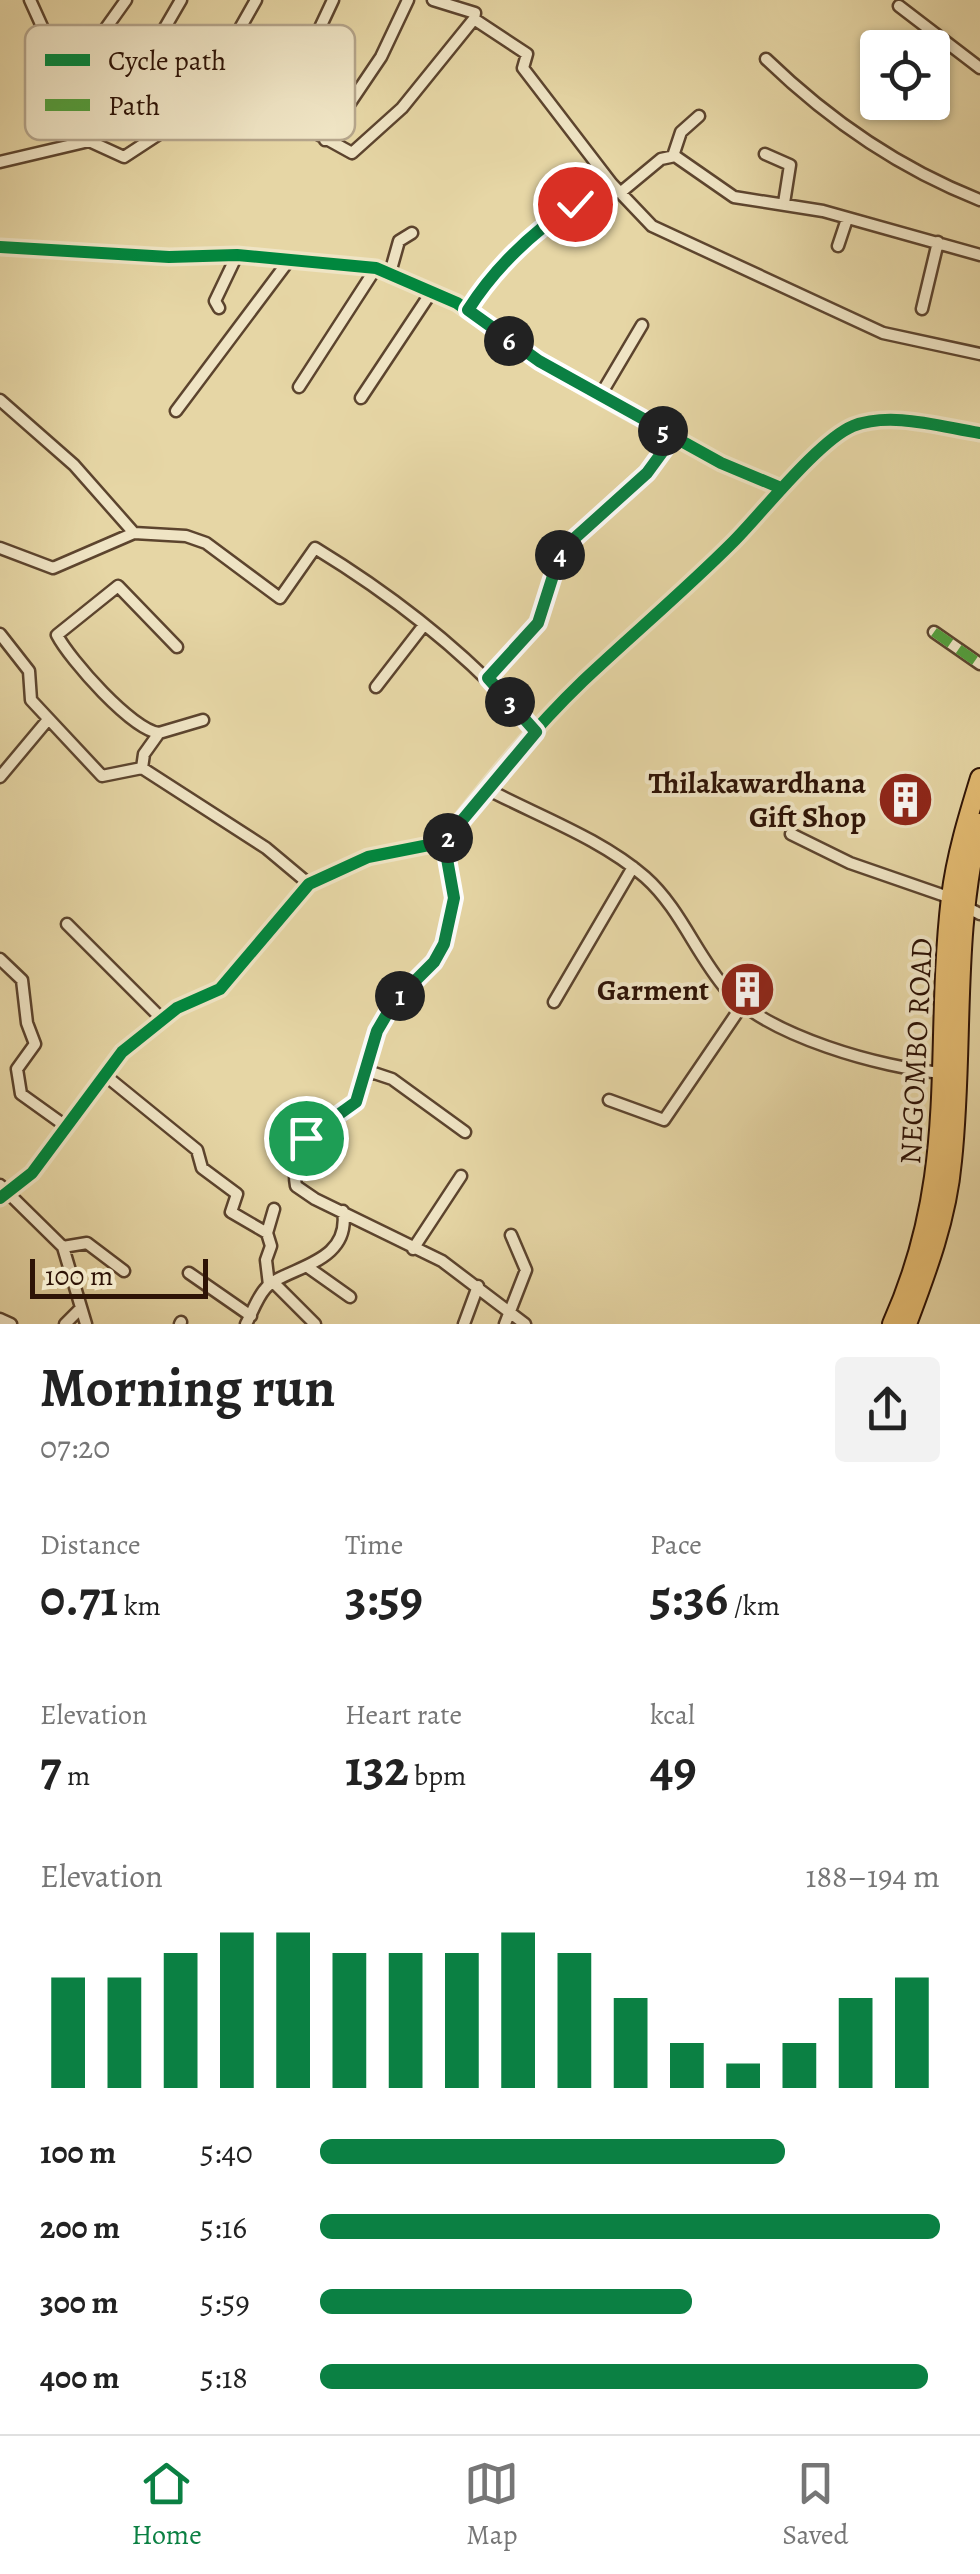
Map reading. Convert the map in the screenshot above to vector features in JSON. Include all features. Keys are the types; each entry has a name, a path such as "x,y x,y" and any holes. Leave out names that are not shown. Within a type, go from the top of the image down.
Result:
{"highway":[{"name":"NEGOMBO ROAD","path":"892,1324 915,1269 935,1195 944,1074 980,778"},
{"name":"NEGOMBO ROAD","path":"907,1324 935,1245 952,1164 966,906 980,823"}],"street":[{"path":"30,0 41,25"},
{"path":"108,25 126,0"},
{"path":"166,25 181,0"},
{"path":"242,25 256,0"},
{"path":"321,25 333,0"},
{"path":"355,96 381,58 408,0"},
{"path":"433,0 474,16 527,54 523,68 620,193 652,226 786,291 883,332 980,354"},
{"path":"325,140 352,153 402,108 474,16 480,0"},
{"path":"899,6 980,68"},
{"path":"766,59 830,118 942,186 980,200"},
{"path":"673,156 681,132 699,116"},
{"path":"0,162 89,141 124,157 151,140"},
{"path":"765,154 789,162 784,203"},
{"path":"620,193 661,160 673,156 690,162 734,197 784,203 980,255"},
{"path":"468,310 485,284 538,228 575,204"},
{"path":"838,246 846,219"},
{"path":"390,273 400,241 412,234"},
{"path":"922,309 938,242"},
{"path":"0,247 169,257 237,256 376,268 468,310 539,361 720,464 781,488"},
{"path":"219,308 216,302 220,286 237,256"},
{"path":"176,411 288,263"},
{"path":"298,387 376,268"},
{"path":"361,398 432,291"},
{"path":"600,396 642,325"},
{"path":"0,400 74,464 134,533"},
{"path":"86,1324 63,1247 3,1192 32,1173 122,1052 162,1019 220,989 309,884 368,857 444,842 485,788 582,682 675,600 781,488 848,428 873,420 980,433"},
{"path":"488,678 538,623 566,546 647,473 674,436"},
{"path":"0,548 54,568 80,553 134,533 186,536 206,543 280,598 315,548 424,625 488,678 536,732"},
{"path":"177,648 118,586 57,635 121,710 146,732 202,720"},
{"path":"376,687 424,625"},
{"path":"934,632 980,664"},
{"path":"1,636 28,671 31,700 46,722 102,776 142,768 266,848 309,884"},
{"path":"0,777 46,722"},
{"path":"142,768 144,754 159,732"},
{"path":"485,788 632,868 666,899 724,987 743,1004 838,1052 944,1074"},
{"path":"791,834 850,863 966,906"},
{"path":"444,842 454,898 444,944 434,962 394,1002 377,1031 356,1102 306,1138 294,1166 296,1186 413,1249 442,1260 478,1286 507,1318 525,1324"},
{"path":"554,1002 632,868"},
{"path":"67,924 162,1019"},
{"path":"0,960 22,980 26,1024 35,1044 17,1069 21,1094 67,1127"},
{"path":"609,1100 664,1120 743,1004"},
{"path":"365,1070 392,1079 465,1132"},
{"path":"106,1076 197,1150 202,1168 237,1194 231,1212 267,1233"},
{"path":"413,1249 462,1176"},
{"path":"274,1209 267,1233 271,1246 266,1260 271,1284 315,1324"},
{"path":"189,1273 248,1320 271,1284 310,1268 338,1240 345,1223 343,1212"},
{"path":"507,1318 526,1270 511,1236"},
{"path":"63,1247 87,1242 124,1270"},
{"path":"310,1268 350,1297"},
{"path":"464,1324 478,1286"},
{"path":"65,1324 80,1309"},
{"path":"0,1318 10,1324"}],"marked path":[{"path":"934,632 980,664"}],"cycle path":[{"path":"0,247 169,257 237,255 376,268 457,303 539,361 600,396 721,463 781,488"},
{"path":"0,1198 32,1173 122,1052 177,1008 220,989 309,884 368,857 444,842 564,700 715,560 807,461 839,434 853,426 883,420 980,433"}],"place":[{"name":"Thilakawardhana Gift Shop","path":"905,800"},
{"name":"Garment","path":"748,990"}],"route":[{"path":"306,1138 356,1102 377,1031 394,1002 434,962 444,944 454,898 444,842 485,788 536,732 488,678 538,623 559,556 566,546 647,473 674,436 539,361 468,310 485,284 538,228 575,204"}]}
